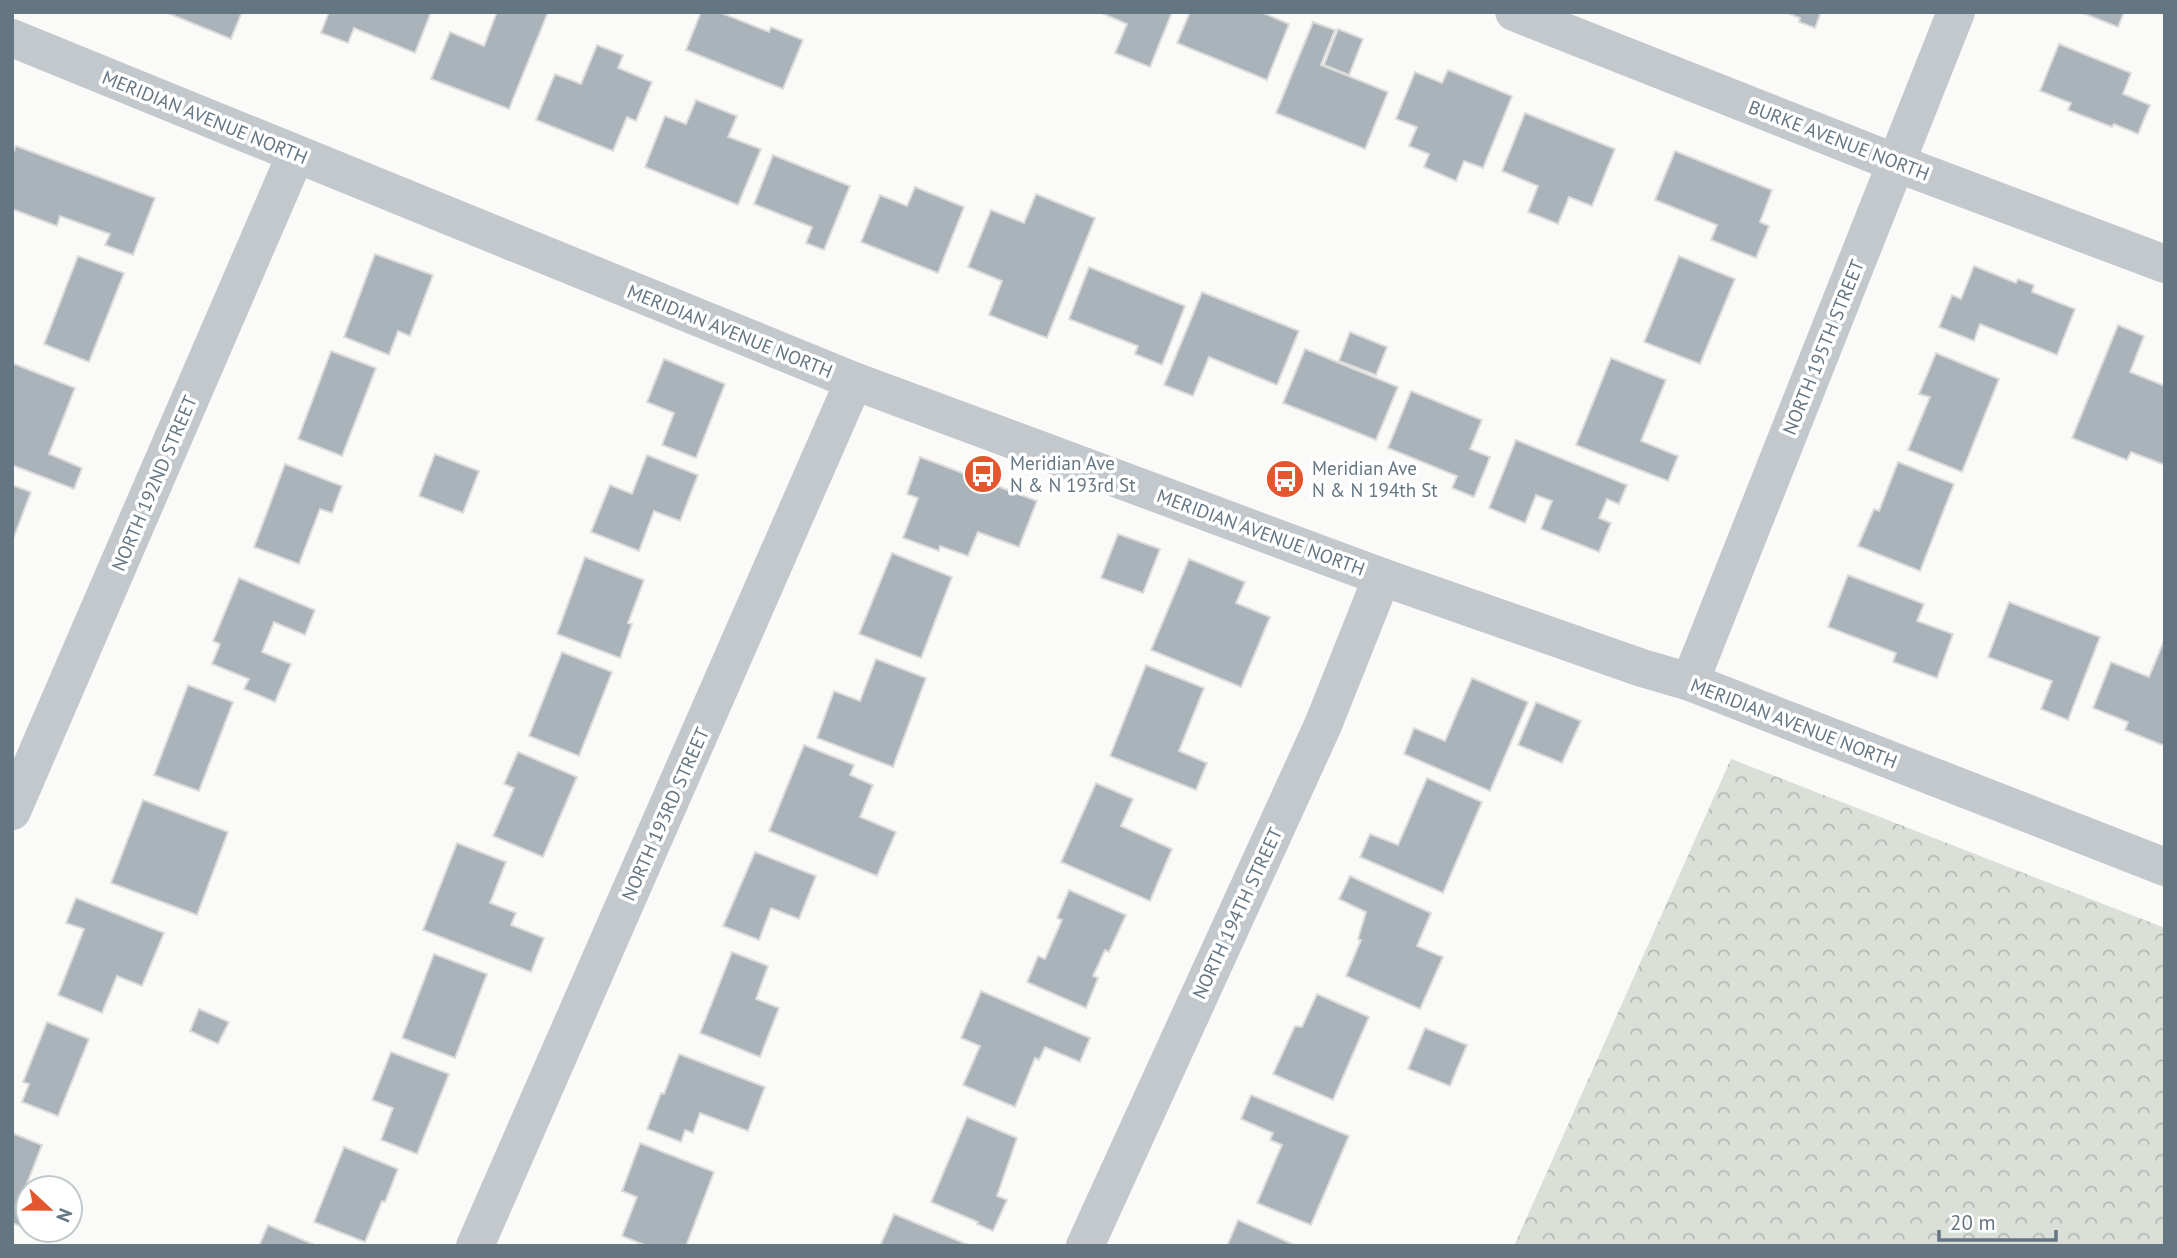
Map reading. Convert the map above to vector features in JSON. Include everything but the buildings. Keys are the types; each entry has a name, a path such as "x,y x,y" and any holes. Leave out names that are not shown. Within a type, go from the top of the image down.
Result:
{"street":[{"name":"BURKE AVENUE NORTH","path":"1514,12 1896,163 2165,264"},
{"name":"NORTH 195TH STREET","path":"1690,682 1956,12"},
{"name":"MERIDIAN AVENUE NORTH","path":"22,31 296,154 854,381 1382,577 1642,668 1690,682 2165,867"},
{"name":"NORTH 192ND STREET","path":"12,811 296,154"},
{"name":"NORTH 193RD STREET","path":"475,1246 854,381"},
{"name":"NORTH 194TH STREET","path":"1084,1246 1323,725 1382,577"}],"green space":[{"path":"1731,759 2165,928 2165,1246 1514,1246"}],"place":[{"name":"Meridian Ave N & N 193rd St","path":"983,474"},
{"name":"Meridian Ave N & N 194th St","path":"1285,479"}]}
